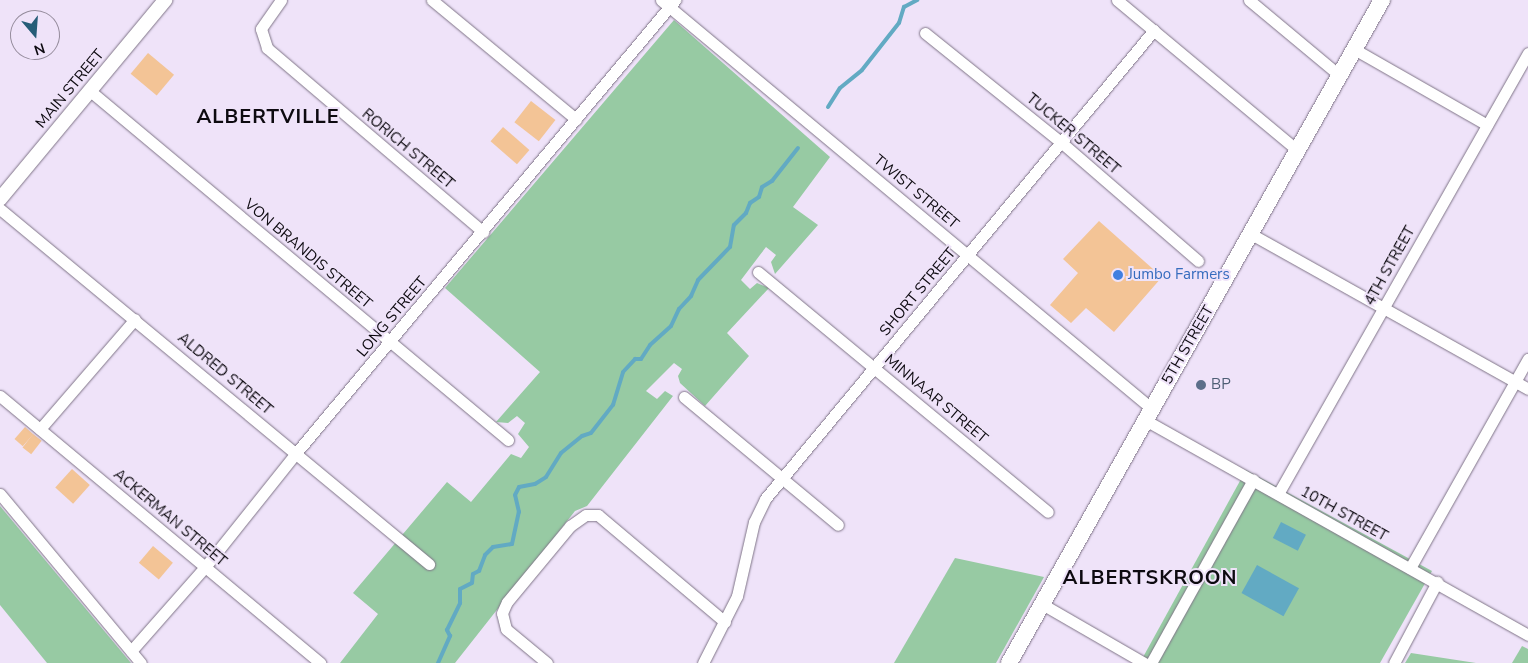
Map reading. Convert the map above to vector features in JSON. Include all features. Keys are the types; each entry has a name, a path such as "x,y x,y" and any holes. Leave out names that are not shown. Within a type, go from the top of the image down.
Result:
{"main road":[{"name":"5TH STREET","path":"1009,663 1251,234 1296,149 1382,0"}],"street":[{"name":"MAIN STREET","path":"0,199 165,0"},
{"name":"RORICH STREET","path":"281,0 260,29 266,48 483,232"},
{"path":"432,0 576,119"},
{"path":"1118,0 1296,149"},
{"path":"1249,0 1339,75"},
{"name":"LONG STREET","path":"131,651 205,566 296,453 483,232 576,119 668,2"},
{"name":"TWIST STREET","path":"668,2 968,255 1148,414"},
{"name":"SHORT STREET","path":"703,663 737,596 758,510 780,480 1154,30"},
{"name":"TUCKER STREET","path":"925,33 1062,143 1198,261"},
{"path":"1354,49 1487,125"},
{"name":"4TH STREET","path":"1278,494 1528,53"},
{"name":"VON BRANDIS STREET","path":"89,90 508,440"},
{"name":"ALDRED STREET","path":"0,209 429,564"},
{"path":"1251,234 1528,389"},
{"name":"MINNAAR STREET","path":"758,272 1048,512"},
{"path":"40,429 135,319"},
{"path":"1410,568 1528,360"},
{"name":"ACKERMAN STREET","path":"0,396 320,663"},
{"path":"684,397 780,480 838,525"},
{"name":"10TH STREET","path":"1148,414 1278,494 1528,635"},
{"path":"1151,663 1254,480"},
{"path":"0,494 141,663"},
{"path":"547,663 506,629 502,613 507,602 570,526 577,519 593,514 725,622"},
{"path":"1394,663 1437,582"},
{"path":"1042,604 1144,663"}],"green space":[{"path":"674,20 830,157 793,207 818,225 775,274 771,262 776,255 766,247 741,280 750,289 757,283 769,288 727,333 749,356 705,406 680,383 678,376 682,369 674,363 646,391 657,399 665,391 673,396 587,506 575,511 455,663 340,663 378,614 353,593 447,482 471,502 511,454 521,458 529,447 518,434 525,423 517,416 508,423 496,422 540,372 445,288"},
{"path":"1246,470 1432,571 1380,663 1148,663 1142,659"},
{"path":"0,506 131,663 47,663 0,605"},
{"path":"955,558 1044,577 996,663 894,663"},
{"path":"1522,646 1528,649 1528,663 1512,663"},
{"path":"1411,653 1476,663 1405,663"}],"water":[{"path":"1281,522 1306,535 1298,551 1273,538"},
{"path":"1257,565 1299,588 1283,616 1241,593"}],"building":[{"path":"148,53 174,75 157,96 131,74"},
{"path":"531,101 555,120 539,141 514,122"},
{"path":"503,127 529,150 517,164 491,141"},
{"name":"Jumbo Farmers","path":"1099,221 1162,277 1114,332 1086,308 1071,323 1050,305 1078,273 1063,259"},
{"path":"25,427 33,434 23,446 15,439"},
{"path":"33,434 42,441 31,454 23,447"},
{"path":"72,469 90,485 73,504 55,488"},
{"path":"153,546 173,563 159,580 139,563"}],"waterway":[{"path":"828,107 840,88 862,70 899,23 904,7 917,0"},
{"path":"438,663 450,636 447,630 460,603 460,589 472,583 473,574 479,571 485,555 493,547 512,544 519,512 515,495 519,487 535,484 546,477 561,453 582,436 591,433 613,405 623,372 635,359 641,359 650,345 671,326 679,309 691,296 698,280 730,247 734,225 746,213 750,203 759,197 762,187 772,181 798,148"}],"place":[{"name":"Jumbo Farmers","path":"1118,275"},
{"name":"BP","path":"1201,385"}],"district":[{"name":"ALBERTVILLE","path":"268,116"},
{"name":"ALBERTSKROON","path":"1150,577"}]}
